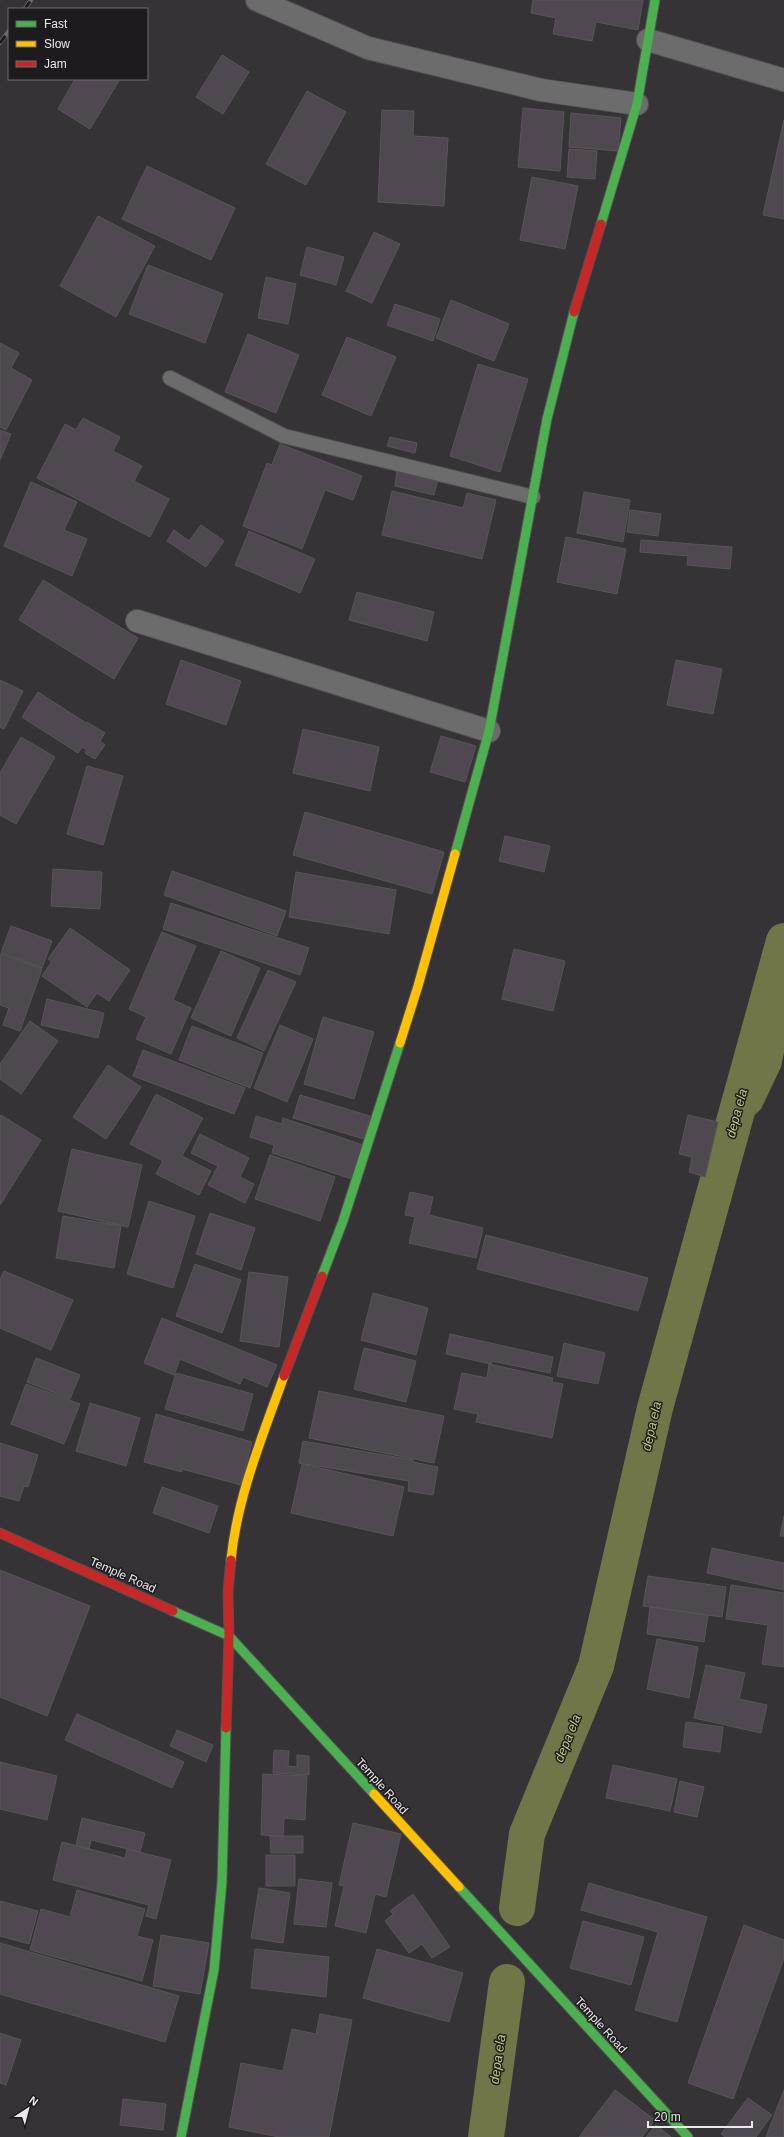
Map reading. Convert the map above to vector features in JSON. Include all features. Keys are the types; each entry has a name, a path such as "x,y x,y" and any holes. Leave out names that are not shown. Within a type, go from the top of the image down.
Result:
{"street":[{"path":"257,0 368,48 541,90 637,104"},
{"path":"181,2137 214,1970 222,1882 229,1636 228,1592 232,1550 239,1515 255,1458 288,1365 348,1206 418,986 489,731 547,419 571,323 637,104 655,0"},
{"path":"648,40 784,80"},
{"path":"138,621 489,731"},
{"name":"Temple Road","path":"0,1533 229,1636 688,2137"}],"lane":[{"path":"170,378 284,436 533,497"}],"shaded area":[{"path":"784,934 784,1052 781,1067 761,1109 745,1124 747,1085 752,1046 761,1009 779,956"}],"building":[{"path":"533,0 643,0 638,30 596,22 592,41 553,34 556,18 531,13"},
{"path":"222,55 249,72 223,114 196,97"},
{"path":"74,80 119,80 90,129 58,109"},
{"path":"307,91 346,112 306,185 266,164"},
{"path":"523,108 564,112 560,171 518,167"},
{"path":"382,110 414,111 413,136 448,138 444,206 378,202"},
{"path":"571,113 621,118 618,151 569,147"},
{"path":"784,120 784,219 763,215"},
{"path":"569,149 597,151 595,179 567,177"},
{"path":"147,166 235,208 211,260 122,219"},
{"path":"532,177 578,186 565,249 520,240"},
{"path":"98,216 155,246 116,317 60,286"},
{"path":"374,232 400,244 372,303 346,291"},
{"path":"307,247 344,257 336,285 300,275"},
{"path":"148,265 223,294 205,343 129,314"},
{"path":"266,277 296,284 288,324 258,318"},
{"path":"451,300 509,324 494,361 436,338"},
{"path":"395,304 440,319 433,341 387,325"},
{"path":"248,334 299,355 276,413 225,392"},
{"path":"347,337 396,357 371,416 322,395"},
{"path":"0,343 19,353 11,368 32,380 6,430 0,427"},
{"path":"478,364 528,379 500,472 450,456"},
{"path":"83,418 120,437 113,451 142,466 134,481 169,499 150,537 37,478 65,424 76,430"},
{"path":"0,430 11,434 0,460"},
{"path":"390,437 417,443 415,453 387,446"},
{"path":"280,444 362,476 353,500 325,490 302,549 243,526 267,463 272,465"},
{"path":"397,471 438,479 434,495 395,486"},
{"path":"31,482 77,502 64,530 87,539 72,576 4,546"},
{"path":"392,491 463,508 467,493 496,500 482,559 382,535"},
{"path":"584,492 630,500 623,542 577,533"},
{"path":"630,510 661,514 658,536 627,532"},
{"path":"201,525 224,541 206,567 167,541 174,530 189,541"},
{"path":"249,531 315,559 300,593 235,565"},
{"path":"566,537 626,549 617,594 557,582"},
{"path":"641,540 732,547 730,569 687,565 688,556 640,552"},
{"path":"43,580 138,638 114,679 19,620"},
{"path":"357,592 434,612 427,641 349,620"},
{"path":"181,660 241,681 226,725 166,704"},
{"path":"676,660 722,669 713,714 667,705"},
{"path":"0,680 23,691 4,729 0,727"},
{"path":"38,692 86,723 87,722 105,733 100,741 105,745 95,759 85,753 87,750 82,747 78,753 22,717"},
{"path":"303,729 379,747 370,791 293,773"},
{"path":"441,736 476,746 465,782 430,772"},
{"path":"21,737 55,757 16,824 0,815 0,773"},
{"path":"87,766 123,776 103,845 67,834"},
{"path":"305,812 444,852 432,894 293,855"},
{"path":"505,836 550,846 544,872 499,861"},
{"path":"53,869 102,872 100,909 51,906"},
{"path":"172,871 286,911 277,936 164,895"},
{"path":"296,872 396,890 389,934 289,917"},
{"path":"171,903 309,948 300,975 163,929"},
{"path":"11,926 52,941 42,968 1,953"},
{"path":"70,928 130,970 109,1001 97,993 87,1007 42,976 52,961 48,959"},
{"path":"162,932 196,946 173,1000 191,1008 171,1054 136,1039 146,1017 129,1009"},
{"path":"514,949 565,961 553,1011 502,999"},
{"path":"221,951 260,968 231,1036 191,1018"},
{"path":"0,954 42,969 20,1031 3,1025 9,1008 0,1005"},
{"path":"268,970 296,982 264,1051 237,1038"},
{"path":"47,999 104,1013 98,1038 41,1025"},
{"path":"323,1017 374,1032 354,1099 304,1084"},
{"path":"30,1021 58,1041 21,1094 0,1079 0,1064"},
{"path":"280,1025 313,1039 287,1102 254,1088"},
{"path":"192,1026 263,1053 250,1088 179,1060"},
{"path":"143,1050 245,1088 234,1114 133,1076"},
{"path":"108,1065 141,1087 106,1139 73,1117"},
{"path":"156,1094 203,1118 182,1156 211,1171 199,1195 156,1174 163,1161 130,1144"},
{"path":"300,1095 370,1116 364,1139 293,1118"},
{"path":"1,1115 41,1140 0,1205 0,1117"},
{"path":"688,1115 718,1122 705,1177 689,1172 692,1157 679,1154"},
{"path":"256,1116 282,1124 283,1118 363,1145 352,1179 272,1153 274,1145 250,1137"},
{"path":"200,1134 249,1158 240,1177 254,1184 245,1203 208,1185 218,1166 191,1153"},
{"path":"72,1149 142,1165 128,1227 58,1211"},
{"path":"270,1155 335,1177 320,1221 255,1199"},
{"path":"410,1192 433,1197 429,1215 483,1228 476,1258 409,1243 415,1217 405,1215"},
{"path":"149,1201 195,1216 173,1288 127,1274"},
{"path":"210,1213 255,1228 241,1270 196,1254"},
{"path":"63,1216 121,1226 114,1268 56,1258"},
{"path":"486,1235 648,1278 638,1311 477,1269"},
{"path":"195,1264 241,1280 222,1333 176,1316"},
{"path":"4,1271 73,1300 51,1350 0,1328 0,1280"},
{"path":"249,1272 288,1277 279,1347 240,1341"},
{"path":"373,1293 428,1308 416,1355 361,1340"},
{"path":"162,1318 277,1365 267,1387 243,1377 240,1384 180,1359 174,1375 144,1363"},
{"path":"450,1334 553,1357 550,1373 492,1361 491,1364 446,1354"},
{"path":"564,1343 605,1353 598,1384 557,1376"},
{"path":"364,1348 416,1361 406,1402 354,1389"},
{"path":"36,1358 80,1375 70,1399 27,1382"},
{"path":"489,1364 553,1378 552,1382 563,1384 552,1438 476,1422 478,1414 454,1409 462,1373 487,1378"},
{"path":"176,1373 253,1394 243,1431 165,1409"},
{"path":"26,1384 80,1404 64,1444 11,1424"},
{"path":"319,1391 444,1416 434,1463 309,1438"},
{"path":"90,1403 140,1418 126,1466 76,1451"},
{"path":"156,1414 252,1442 241,1485 182,1469 182,1472 144,1462"},
{"path":"303,1441 413,1460 413,1462 438,1467 433,1495 408,1491 409,1481 299,1463"},
{"path":"0,1443 38,1455 28,1487 24,1486 19,1501 0,1496"},
{"path":"302,1464 404,1487 393,1536 291,1513"},
{"path":"162,1487 218,1506 209,1533 153,1513"},
{"path":"784,1516 784,1536 780,1536"},
{"path":"712,1548 784,1563 784,1590 707,1573"},
{"path":"0,1570 90,1606 47,1716 0,1697"},
{"path":"648,1576 726,1587 722,1617 643,1606"},
{"path":"731,1585 784,1593 784,1667 762,1664 768,1625 726,1619"},
{"path":"650,1607 708,1615 704,1642 647,1634"},
{"path":"657,1639 698,1647 689,1698 647,1689"},
{"path":"706,1665 745,1673 739,1699 767,1705 761,1733 694,1718"},
{"path":"77,1714 184,1762 172,1788 65,1740"},
{"path":"686,1722 723,1727 720,1752 683,1747"},
{"path":"177,1730 213,1745 206,1762 170,1746"},
{"path":"274,1750 289,1751 288,1766 297,1767 297,1755 309,1756 309,1775 273,1773"},
{"path":"0,1762 57,1776 47,1820 0,1809"},
{"path":"613,1765 677,1779 670,1811 606,1798"},
{"path":"263,1774 307,1776 305,1820 284,1818 283,1836 261,1835"},
{"path":"680,1781 704,1787 697,1817 674,1812"},
{"path":"82,1818 145,1833 140,1852 91,1840 89,1849 76,1845"},
{"path":"353,1823 401,1834 386,1897 375,1894 366,1933 335,1926 344,1886 339,1885"},
{"path":"270,1836 303,1836 303,1853 271,1853"},
{"path":"62,1842 125,1858 127,1849 171,1860 156,1919 146,1916 149,1905 53,1880"},
{"path":"266,1855 295,1855 295,1886 266,1886"},
{"path":"299,1879 332,1883 326,1927 294,1924"},
{"path":"589,1883 707,1917 677,2022 635,2010 658,1932 581,1910"},
{"path":"259,1888 290,1893 283,1943 251,1938"},
{"path":"77,1890 145,1909 137,1936 153,1940 142,1981 30,1950 41,1909 70,1917"},
{"path":"413,1894 450,1947 432,1958 422,1944 409,1953 385,1921 393,1914 390,1911"},
{"path":"0,1901 38,1911 29,1944 0,1936"},
{"path":"583,1921 644,1937 631,1985 570,1968"},
{"path":"744,1925 784,1940 784,1958 733,2099 688,2083"},
{"path":"161,1935 209,1943 200,1994 153,1986"},
{"path":"0,1943 179,1996 165,2042 0,1994"},
{"path":"255,1949 329,1957 326,1997 251,1988"},
{"path":"377,1949 463,1973 449,2022 363,1998"},
{"path":"320,2014 352,2020 329,2137 279,2137 229,2127 241,2063 283,2071 292,2029 316,2034"},
{"path":"0,2033 21,2040 6,2085 0,2083"},
{"path":"615,2090 655,2120 642,2137 579,2137"},
{"path":"784,2090 784,2137 766,2137"},
{"path":"748,2098 772,2115 756,2137 725,2137 721,2134"},
{"path":"123,2099 166,2104 163,2130 120,2125"},
{"path":"656,2125 671,2137 646,2137"}],"waterway":[{"name":"depa ela","path":"517,1908 527,1834 596,1666 655,1408 784,941"},
{"name":"depa ela","path":"486,2137 507,1982"}],"railway":[{"path":"26,8 31,0"},
{"path":"0,43 8,32"}],"traffic: fast":[{"path":"601,224 637,104 655,0"},
{"path":"455,854 489,731 547,419 574,312"},
{"path":"322,1276 343,1221 400,1043"},
{"path":"173,1611 229,1636 374,1794"},
{"path":"181,2137 214,1970 222,1882 226,1728"},
{"path":"459,1887 688,2137"}],"traffic: slow":[{"path":"400,1043 418,986 455,854"},
{"path":"231,1560 234,1536 245,1490 284,1376"},
{"path":"374,1794 459,1887"}],"traffic: jam":[{"path":"574,312 601,224"},
{"path":"284,1376 322,1276"},
{"path":"0,1533 173,1611"},
{"path":"226,1728 229,1636 228,1592 231,1560"}]}
